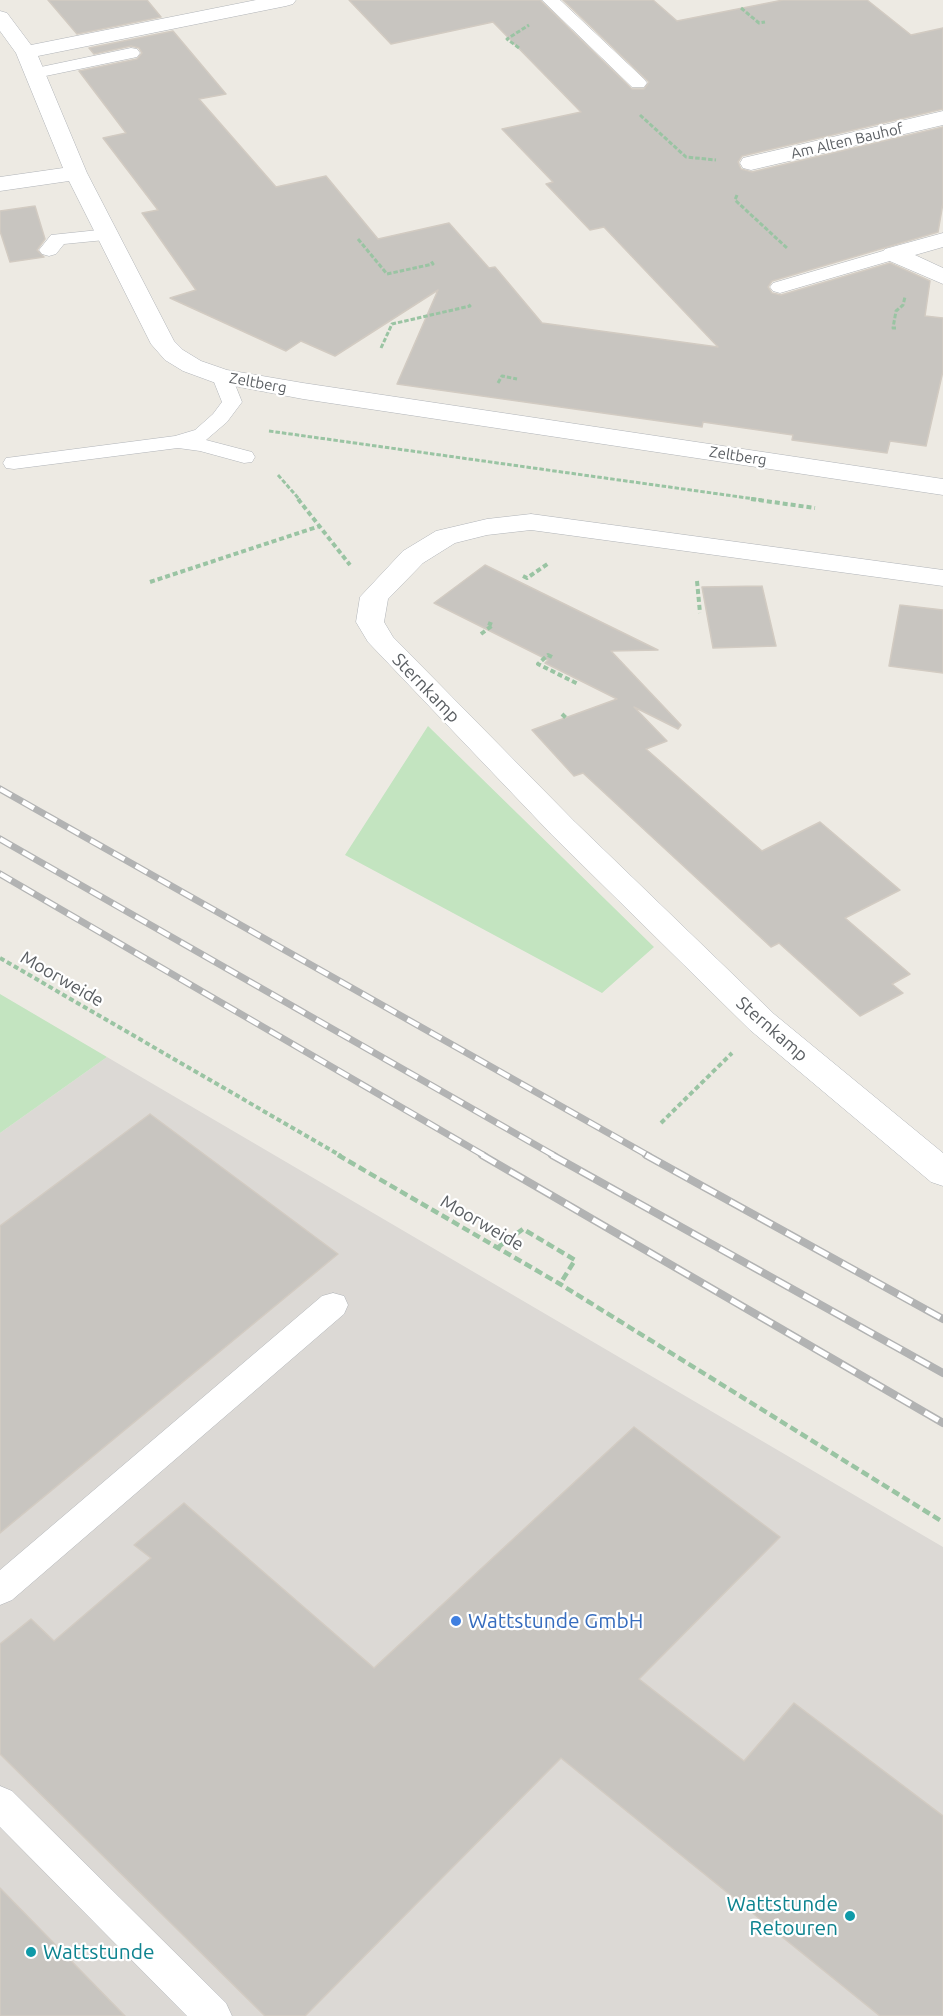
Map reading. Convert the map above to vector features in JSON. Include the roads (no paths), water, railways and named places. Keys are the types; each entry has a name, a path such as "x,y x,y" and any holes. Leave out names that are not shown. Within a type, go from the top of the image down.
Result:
{"street":[{"path":"26,51 286,0"},
{"name":"Zeltberg","path":"0,16 26,51 76,172 163,344 174,355 192,366 222,377 943,487"},
{"name":"Am Alten Bauhof","path":"751,164 943,118"},
{"path":"0,184 76,172"},
{"path":"893,254 943,240"},
{"path":"893,254 943,278"},
{"name":"Sternkamp","path":"943,578 531,522 486,527 446,537 413,557 374,597 370,622 382,642 563,828 762,1022 943,1173"}],"lane":[{"path":"550,0 638,83"},
{"path":"36,72 131,53"},
{"path":"49,250 58,238 108,235"},
{"path":"780,287 893,254"},
{"path":"14,463 178,442 202,434 220,418 232,402 222,377"},
{"path":"178,442 202,445 244,457"},
{"path":"0,1590 333,1305"},
{"path":"0,1803 213,2016"}],"railway":[{"path":"0,789 649,1156"},
{"path":"0,839 555,1156"},
{"path":"0,874 485,1156"},
{"path":"482,1155 943,1423"},
{"path":"552,1155 943,1373"},
{"path":"646,1155 943,1319"}],"place":[{"name":"Wattstunde GmbH","path":"456,1621"},
{"name":"Wattstunde Retouren","path":"850,1916"},
{"name":"Wattstunde","path":"31,1952"}]}
